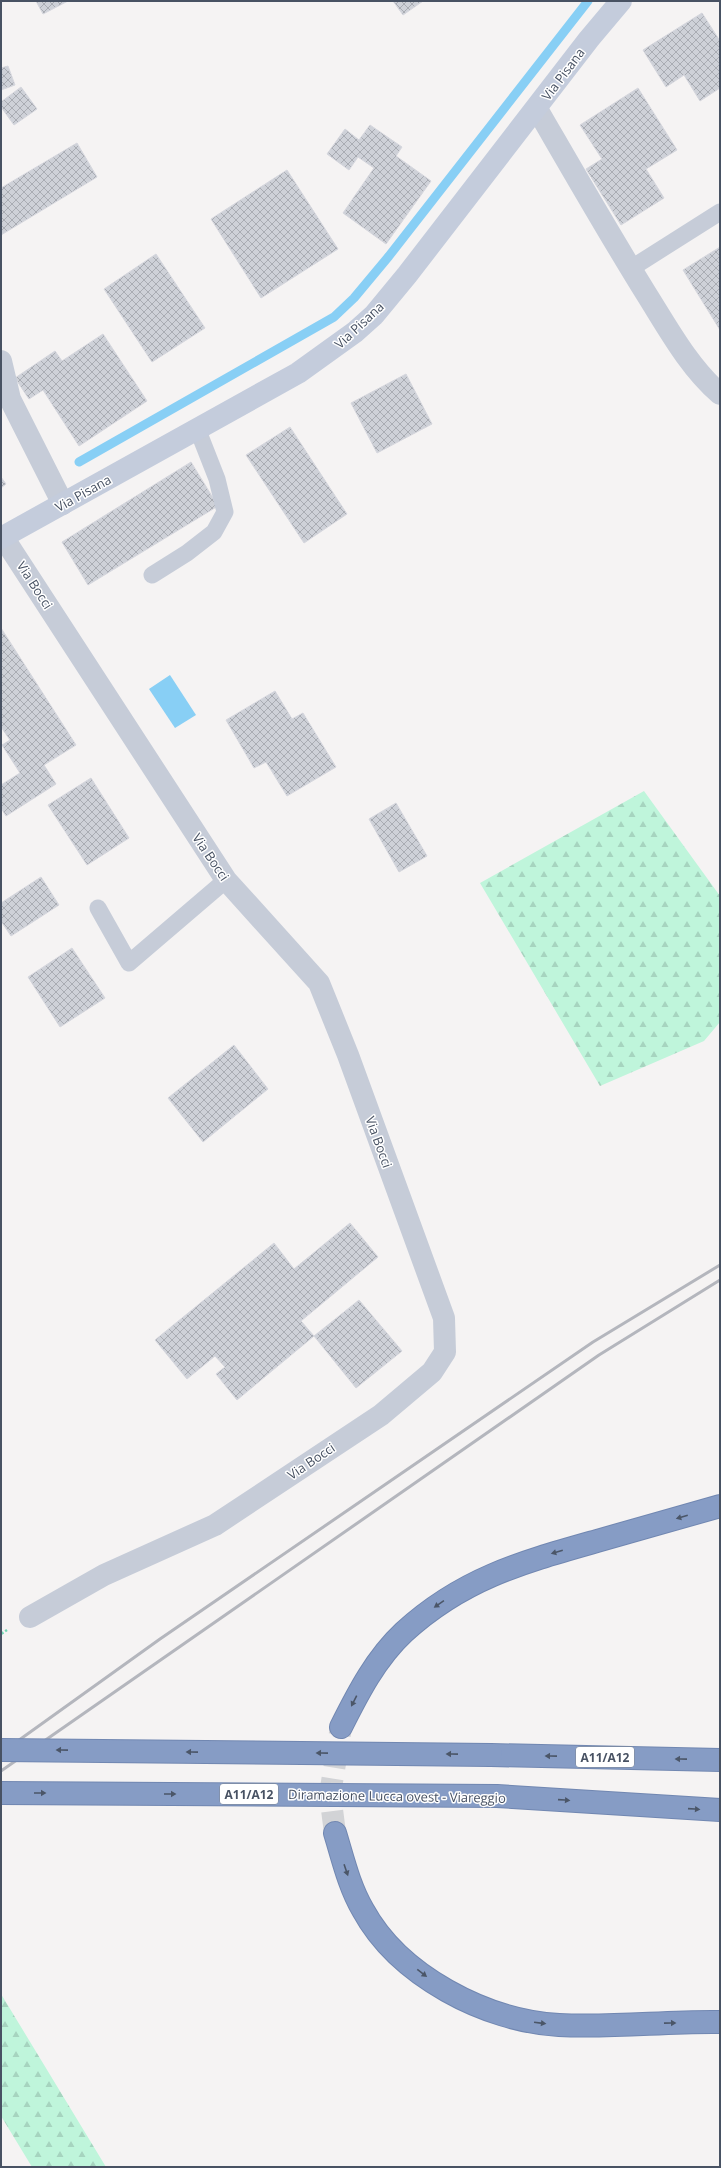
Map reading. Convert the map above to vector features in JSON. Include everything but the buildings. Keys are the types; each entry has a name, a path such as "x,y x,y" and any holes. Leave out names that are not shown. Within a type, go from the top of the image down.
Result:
{"highway":[{"path":"341,1727 374,1666 404,1632 438,1604 472,1584 520,1563 720,1506"},
{"name":"A11/A12","path":"1,1750 491,1755 720,1760"},
{"name":"Diramazione Lucca ovest - Viareggio","path":"1,1793 497,1796 720,1810"},
{"path":"335,1833 352,1888 363,1911 378,1931 394,1951 433,1982 463,2000 529,2021 559,2025 720,2022"}],"main road":[{"name":"Via Pisana","path":"2,537 298,373 328,353 360,328 407,275 589,40 621,1"}],"street":[{"path":"537,109 630,269 675,341 701,378 720,394"},
{"path":"1,361 4,388 63,504"},
{"name":"Via Bocci","path":"2,537 226,880 318,983 348,1055 444,1318 445,1352 432,1372 381,1415 215,1525 104,1575 30,1616"}],"lane":[{"path":"630,269 720,212"},
{"path":"152,575 187,553 214,532 225,512 217,479 198,428"},
{"path":"98,908 129,963 226,880"}],"green space":[{"path":"644,791 720,896 720,1022 704,1041 600,1086 480,883"},
{"path":"1,1994 106,2167 32,2167 1,2116"}],"water":[{"path":"170,675 196,715 175,728 149,689"}],"waterway":[{"path":"79,462 334,317 354,298 389,256 588,1"}],"tunnel":[{"path":"335,1833 330,1794 341,1727"}],"railway":[{"path":"1,1753 160,1639 593,1342 720,1265"},
{"path":"1,1771 599,1355 720,1280"}]}
